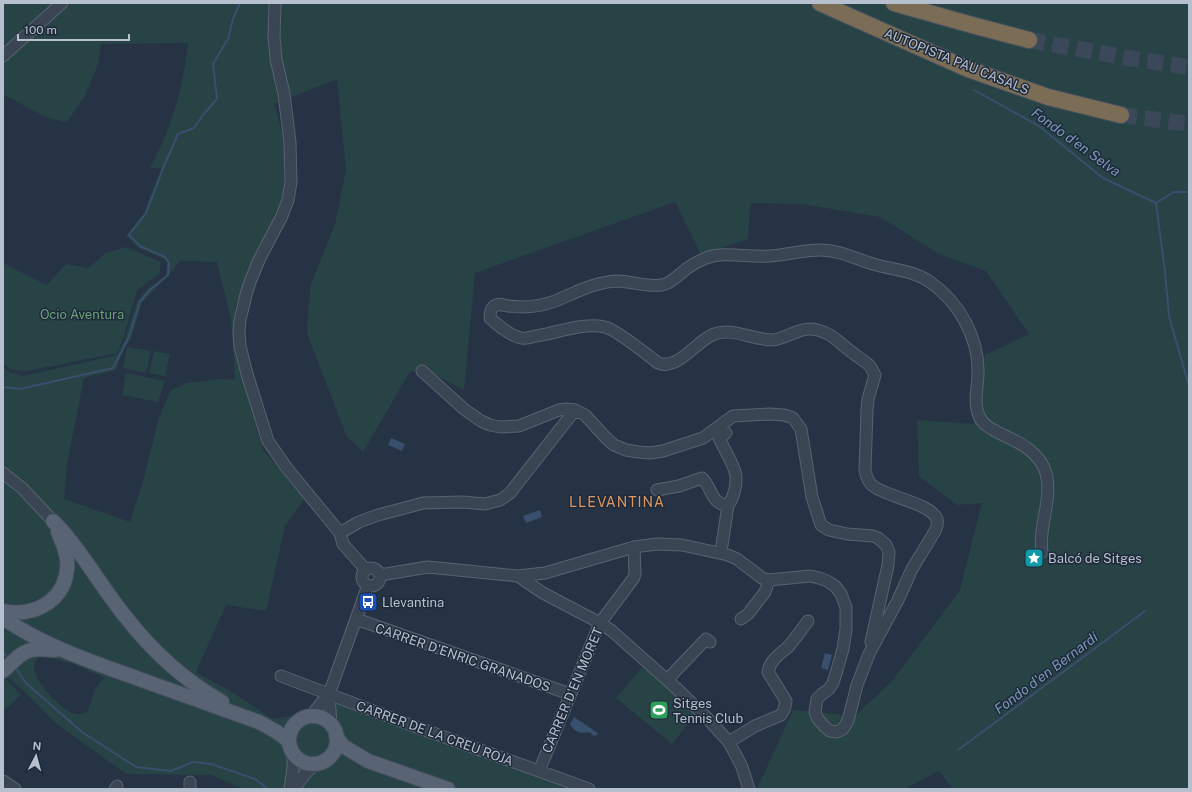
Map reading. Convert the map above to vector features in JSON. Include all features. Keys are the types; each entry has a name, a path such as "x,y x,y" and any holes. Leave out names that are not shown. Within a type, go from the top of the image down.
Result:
{"highway":[{"name":"AUTOPISTA PAU CASALS","path":"820,3 974,71 1048,97 1083,107 1121,115"},
{"path":"894,3 1029,40"}],"main road":[{"path":"3,611 16,613 32,611 40,608 54,598 61,589 68,570 65,548 53,520"},
{"path":"53,520 72,543 124,615 150,646 199,688 277,732 302,762 321,762 348,759 368,761"},
{"path":"3,618 24,631 63,650 257,721 277,724 315,716 323,718 343,746 368,761 448,789"},
{"path":"9,665 21,654 29,650 38,648 63,650"},
{"path":"291,748 291,729 304,719"},
{"path":"321,762 334,752 336,746 333,731"}],"street":[{"path":"3,56 62,3"},
{"path":"275,3 274,36 276,59 284,94 290,142 291,182 288,200 282,216 259,260 246,295 239,326 240,346 247,374 268,441 286,467 340,533 343,544 366,570"},
{"path":"380,575 428,568 518,576 545,573 634,547 657,544 682,545 721,552 737,558 762,578 769,580 810,576 820,578 835,586 840,594 846,607 846,629 843,649 833,683 829,690 817,699 815,712 818,719 830,731 837,732 843,729 849,716 869,654 898,600 912,569 935,531 937,520 935,516 922,507 882,492 872,486 868,481 865,470 867,410 868,399 875,376 868,365 829,334 819,330 809,329 797,331 784,337 772,340 732,331 722,332 712,335 690,352 678,359 662,365 617,333 606,327 584,326 550,334 522,338 514,336 497,325 490,318 493,306 542,306 576,291 609,282 620,281 655,285 666,284 675,279 686,269 704,259 722,254 770,256 817,250 837,252 880,266 914,273 930,282 946,296 964,319 971,332 978,366 976,407 980,418 988,428 1022,444 1031,451 1041,462 1044,468 1048,490 1041,532 1042,552"},
{"path":"422,371 464,409 481,421 490,425 500,427 520,426 559,410 575,410 586,415 614,445 626,450 638,452 650,453 663,451 703,438 732,416 770,414 784,415 792,418 801,429 812,497 821,525 829,530 846,534 873,536 878,538 886,545 889,552 888,565 869,654"},
{"path":"340,533 359,522 378,515 423,504 463,502 485,504 500,500 510,493 575,410"},
{"path":"721,552 728,505 732,500 736,473 719,438 726,433"},
{"path":"3,473 22,488 53,520"},
{"path":"658,490 679,486 702,478 706,482 711,494 717,502 728,505"},
{"name":"CARRER D'EN MORET","path":"539,771 600,623 633,580 635,574 634,547"},
{"path":"370,568 374,568 380,575 378,582 371,586 362,579 363,574 370,568"},
{"path":"518,576 543,593 600,623 612,631 667,680 705,716 729,742 742,767 749,789"},
{"path":"741,619 748,614 765,592 769,580"},
{"path":"304,719 329,694 368,585"},
{"name":"CARRER D'ENRIC GRANADOS","path":"356,620 570,694"},
{"path":"729,742 755,726 780,715 784,710 786,701 768,672 769,667 808,621"},
{"path":"667,680 706,639 710,642"},
{"name":"CARRER DE LA CREU ROJA","path":"281,676 589,789"},
{"path":"329,694 333,731"},
{"path":"290,789 293,768 291,748"},
{"path":"294,789 304,775 321,762"},
{"path":"3,781 15,789"}],"green space":[{"path":"3,3 1189,3 1189,789 951,789 951,786 939,771 904,789 757,789 793,710 855,716 892,681 960,590 982,503 957,505 919,476 917,420 973,424 985,355 1029,334 986,271 939,254 880,217 802,204 750,203 748,239 701,255 675,202 475,273 464,390 423,368 409,373 363,452 347,437 307,334 310,287 335,224 346,170 337,79 274,104 286,146 283,198 235,308 236,336 245,388 263,450 304,499 285,526 266,611 226,605 196,672 230,691 273,719 298,715 309,709 319,694 542,778 567,789 243,789 211,775 126,774 54,722 24,691 5,675 3,676 3,367 9,372 23,376 117,355 125,338 137,301 147,289 166,275 167,263 164,259 139,248 126,236 144,213 161,168 150,168 163,141 178,99 188,43 101,44 99,62 85,96 67,122 59,121 43,115 3,94","holes":["180,261 217,262 231,319 235,380 222,379 186,383 170,391 159,418 144,478 130,522 64,499 67,464 84,378 116,370 120,357 131,339 142,302 169,275","39,656 71,663 105,678 97,686 87,712 83,714 75,714 56,701 35,673 34,665"]},
{"name":"Ocio Aventura","path":"126,247 161,262 159,274 137,290 123,339 117,353 27,371 11,370 3,363 3,263 47,285 66,264 88,268 106,253"},
{"path":"127,347 151,351 146,373 123,368"},
{"path":"154,351 170,354 165,376 149,373"},
{"path":"126,373 165,381 158,402 122,395"},
{"name":"Sitges Tennis Club","path":"644,665 671,689 670,691 683,702 682,704 695,715 672,744 616,698"},
{"path":"4,677 21,695 3,712 3,678"}],"water":[{"path":"391,438 405,444 402,451 388,445"},
{"path":"540,510 542,517 526,523 523,516"},
{"path":"825,653 832,655 828,670 821,668"},
{"path":"574,717 598,733 597,735 594,736 589,732 583,733 575,731 570,724"}],"waterway":[{"path":"3,387 20,389 113,368 128,339 140,302 149,291 168,275 169,263 165,257 140,246 129,235 146,213 178,134 194,128 217,99 213,64 228,39 233,19 240,3"},
{"name":"Fondo d'en Selva","path":"974,90 1039,126 1103,178 1156,203 1174,192 1189,192"},
{"path":"1156,203 1169,316 1189,386"},
{"name":"Fondo d'en Bernardí","path":"958,750 1145,611"},
{"path":"3,652 8,659"},
{"path":"15,667 26,683 82,732 136,767 171,771 193,762 211,764 255,779 268,789"}],"tunnel":[{"path":"1029,40 1128,58 1189,67"},
{"path":"1121,115 1189,124"}],"place":[{"name":"Balcó de Sitges","path":"1034,558"},
{"name":"Llevantina","path":"368,602"},
{"name":"Sitges Tennis Club","path":"659,710"}],"district":[{"name":"LLEVANTINA","path":"617,502"}]}
